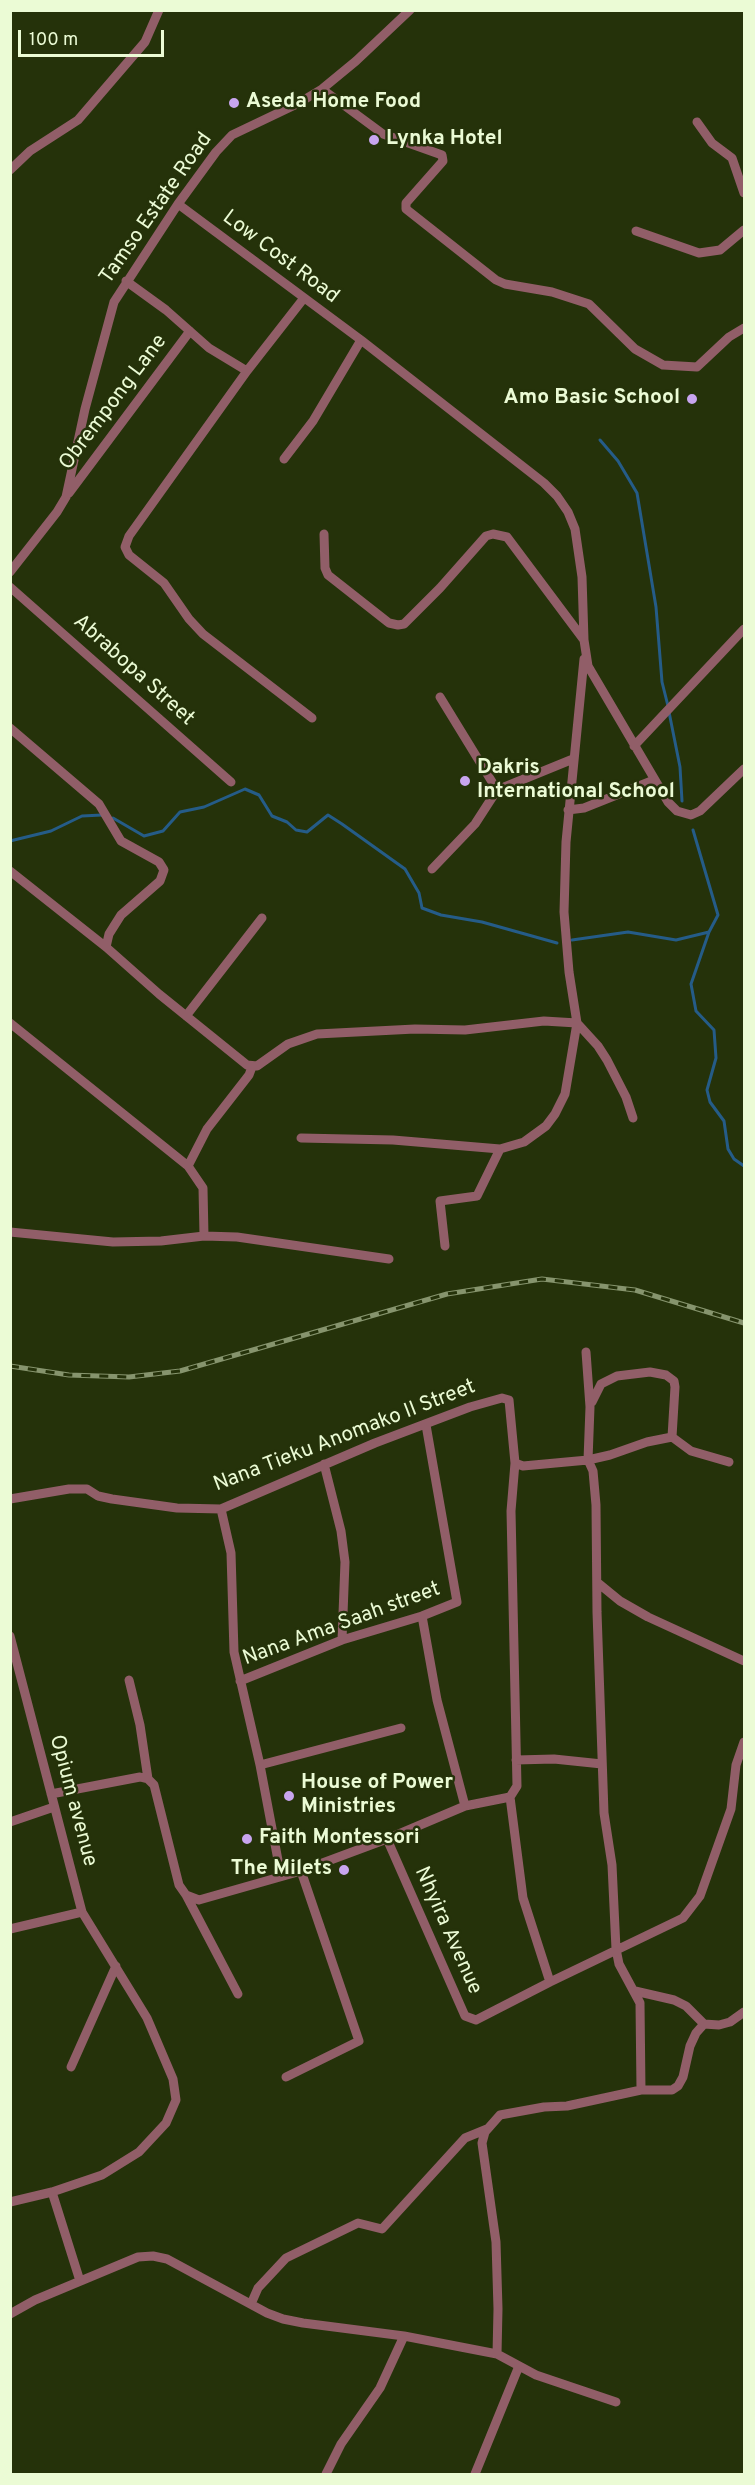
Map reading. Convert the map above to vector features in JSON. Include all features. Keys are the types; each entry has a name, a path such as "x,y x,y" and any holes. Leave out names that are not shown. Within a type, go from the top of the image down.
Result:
{"street":[{"path":"10,170 30,151 78,120 145,42 159,10"},
{"name":"Tamso Estate Road","path":"10,572 66,497 107,322 114,302 178,204 216,152 232,135 297,104 322,89 356,61 410,10"},
{"path":"322,89 383,134 442,155 443,161 406,203 406,209 496,280 505,284 552,292 590,304 636,350 663,365 697,367 729,337 744,328"},
{"path":"697,123 712,143 732,158 744,193"},
{"name":"Low Cost Road","path":"178,204 361,340 544,483 557,496 568,512 575,529 582,577 585,651"},
{"path":"636,231 699,252 709,252 720,250 744,230"},
{"path":"126,281 166,310 209,348 247,371"},
{"path":"304,298 247,371 129,536 126,551 164,583 189,619 203,634 312,718"},
{"name":"Obrempong Lane","path":"66,497 190,331"},
{"path":"284,459 313,421 361,340"},
{"path":"324,534 325,568 328,575 389,623 398,625 404,624 440,588 486,536 493,534 507,537 584,640"},
{"name":"Abrabopa Street","path":"10,587 231,783"},
{"path":"634,746 744,629"},
{"path":"585,651 592,676 654,780 677,812 691,815 700,811 744,770"},
{"path":"301,1138 393,1140 500,1149 524,1142 546,1126 555,1114 566,1094 577,1023 569,972 564,912 568,810 585,651"},
{"path":"440,697 497,790"},
{"path":"10,728 99,804 121,842 159,862 164,870 160,881 121,915 109,934 106,947"},
{"path":"432,869 483,813 497,790 573,759"},
{"path":"568,810 584,808 654,780"},
{"path":"10,871 106,947 186,1016 252,1067"},
{"path":"186,1016 262,918"},
{"path":"252,1067 262,1064 288,1044 317,1034 415,1029 465,1030 544,1021 577,1023 598,1046 607,1060 626,1097 633,1118"},
{"path":"10,1023 188,1166 203,1188 204,1236"},
{"path":"188,1166 207,1129 249,1075 252,1067"},
{"path":"445,1246 440,1201 477,1196 500,1149"},
{"path":"10,1232 113,1242 204,1236 237,1237 389,1259"},
{"path":"586,1352 590,1407 588,1460 593,1471 595,1488 604,1813 612,1865 616,1949 622,1971 635,1991 642,2014 641,2090"},
{"path":"590,1407 596,1389 606,1380 633,1373 651,1372 666,1375 674,1381 675,1387 672,1437"},
{"name":"Nana Tieku Anomako II Street","path":"10,1499 69,1489 87,1489 98,1496 112,1499 177,1508 221,1509 375,1443 492,1399 502,1398 509,1400 515,1463"},
{"name":"Nana Ama Saah street","path":"240,1681 342,1640 454,1605 458,1598 426,1425"},
{"path":"550,1982 523,1898 510,1797 517,1786 511,1511 515,1463 523,1466 588,1460 646,1442 672,1437 691,1451 729,1462"},
{"path":"324,1464 341,1531 345,1562 342,1640"},
{"path":"221,1509 231,1553 234,1652 260,1765 281,1876"},
{"path":"598,1583 620,1601 648,1617 744,1661"},
{"path":"422,1616 436,1700 465,1806"},
{"name":"Opium avenue","path":"10,1636 82,1912 147,2018 173,2079 176,2100 166,2123 139,2152 102,2175 52,2192 10,2202"},
{"path":"129,1680 140,1725 148,1779"},
{"path":"260,1765 401,1728"},
{"name":"Nhyira Avenue","path":"387,1839 465,2016 476,2020 616,1949 652,1935 683,1918 700,1896 731,1809 735,1765 744,1742"},
{"path":"516,1760 548,1758 602,1764"},
{"path":"51,1794 140,1777 148,1779 154,1785 179,1885 238,1994"},
{"path":"186,1895 199,1900 301,1871 387,1839 465,1806 510,1797"},
{"path":"10,1822 54,1807"},
{"path":"286,2077 359,2042 301,1871"},
{"path":"10,1929 82,1912"},
{"path":"71,2067 116,1966"},
{"path":"635,1991 674,2000 686,2006 704,2024 711,2026 730,2022 744,2012"},
{"path":"497,2354 496,2242 482,2143 487,2129 500,2115 544,2107 567,2106 641,2090 672,2090 678,2086 683,2077 692,2038 704,2024"},
{"path":"251,2304 258,2288 286,2258 358,2223 382,2229 465,2138 487,2129"},
{"path":"52,2192 80,2281"},
{"path":"10,2314 138,2257 153,2256 167,2259 267,2313 303,2324 404,2336 497,2354 536,2375 616,2402"},
{"path":"326,2475 342,2444 380,2388 404,2336"},
{"path":"476,2475 519,2366"}],"waterway":[{"path":"600,440 618,461 637,493 656,607 662,682 668,706"},
{"path":"669,712 680,767 682,801"},
{"path":"113,818 144,836 163,831 180,812 204,807 245,789 259,795 272,816 287,822 296,830 307,832 328,815 342,824 405,869 419,893 422,908 441,915 482,922 557,943"},
{"path":"10,841 51,831 82,816 102,815"},
{"path":"693,830 718,915 709,932 691,984 696,1011 714,1030 716,1058 707,1090 710,1102 724,1121 728,1149 734,1159 744,1166"},
{"path":"572,940 628,932 676,940 709,932"}],"railway":[{"path":"10,1366 69,1375 129,1377 180,1371 447,1294 542,1279 635,1290 744,1323"}],"place":[{"name":"Aseda Home Food","path":"234,103"},
{"name":"Lynka Hotel","path":"374,140"},
{"name":"Amo Basic School","path":"692,399"},
{"name":"Dakris International School","path":"465,781"},
{"name":"House of Power Ministries","path":"289,1796"},
{"name":"Faith Montessori","path":"247,1839"},
{"name":"The Milets","path":"344,1870"}]}
